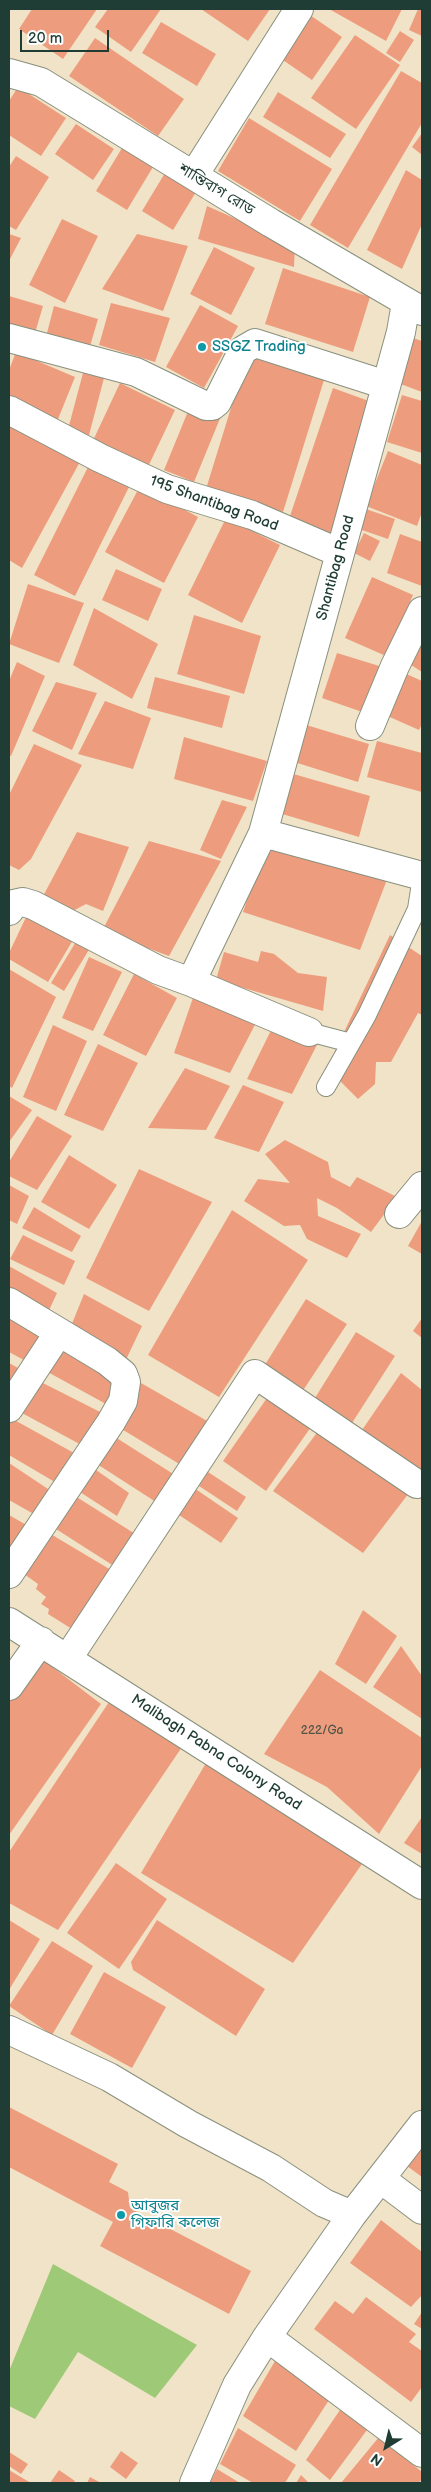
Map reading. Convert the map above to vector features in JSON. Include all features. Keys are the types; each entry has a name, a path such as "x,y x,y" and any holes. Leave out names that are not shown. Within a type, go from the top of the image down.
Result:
{"street":[{"path":"194,176 299,9"},
{"name":"শান্তিবাগ রোড","path":"9,73 41,82 414,307"},
{"name":"Shantibag Road","path":"191,982 263,833 386,385 414,307"},
{"path":"9,338 136,372 206,406 212,406 217,402 243,350 255,343 301,356 386,385"},
{"name":"195 Shantibag Road","path":"9,410 100,458 167,489 252,516 340,554"},
{"path":"370,726 394,666 422,611"},
{"path":"263,833 422,876"},
{"path":"9,911 14,904 23,902 33,905 158,970 309,1032"},
{"path":"399,1214 422,1186"},
{"path":"9,1302 123,1374 126,1390 111,1422 9,1574"},
{"path":"9,1408 58,1332"},
{"path":"68,1658 255,1374 417,1484"},
{"name":"Malibagh Pabna Colony Road","path":"9,1622 422,1885"},
{"path":"9,1686 41,1641"},
{"path":"9,2030 109,2077 188,2124 271,2168 324,2203 352,2215"},
{"path":"194,2483 237,2385 267,2337 352,2215 422,2125"},
{"path":"381,2179 422,2210"},
{"path":"267,2337 422,2453"}],"lane":[{"path":"326,1087 367,1015 417,909 422,876"},
{"path":"309,1032 351,1043"}],"green space":[{"path":"53,2264 197,2345 155,2398 78,2352 35,2419 9,2406 9,2371"}],"building":[{"path":"32,9 97,9 63,59 19,29"},
{"path":"108,9 161,9 131,52 95,27"},
{"path":"201,9 270,9 248,41"},
{"path":"329,9 402,9 386,41"},
{"path":"418,9 422,9 422,36 409,30"},
{"path":"307,13 342,37 312,80 277,56"},
{"path":"161,22 216,54 197,86 142,53"},
{"path":"400,31 414,40 400,62 386,53"},
{"path":"355,35 400,65 356,129 311,98"},
{"path":"95,38 184,99 158,136 69,76"},
{"path":"401,71 422,83 422,123 348,248 310,225"},
{"path":"18,87 66,118 41,156 9,135 9,101"},
{"path":"278,92 346,134 330,158 263,117"},
{"path":"249,118 332,169 300,221 218,171"},
{"path":"76,124 114,149 93,180 55,154"},
{"path":"422,133 422,155 412,147"},
{"path":"122,148 153,167 127,210 96,191"},
{"path":"16,156 49,177 16,230 9,226 9,167"},
{"path":"168,168 199,187 173,230 142,211"},
{"path":"406,170 422,180 422,224 402,269 367,250"},
{"path":"207,206 295,245 294,267 198,239"},
{"path":"62,219 98,236 65,303 29,285"},
{"path":"9,234 21,238 9,261"},
{"path":"137,234 188,246 163,311 102,289"},
{"path":"214,247 255,268 231,315 190,294"},
{"path":"283,268 370,297 353,352 265,324"},
{"path":"9,296 43,306 35,333 9,325"},
{"path":"111,303 170,318 155,362 99,345"},
{"name":"SSGZ Trading","path":"200,305 238,326 204,388 166,367"},
{"path":"54,306 98,319 90,346 47,333"},
{"path":"413,338 422,341 422,392 398,383"},
{"path":"16,352 75,377 56,424 9,404 9,370"},
{"path":"247,356 324,380 283,512 206,489"},
{"path":"83,373 104,378 88,439 67,433"},
{"path":"120,383 175,410 145,473 90,447"},
{"path":"333,388 377,404 334,534 289,519"},
{"path":"402,395 422,401 422,453 387,442"},
{"path":"191,404 221,416 194,482 164,470"},
{"path":"9,418 82,458 22,568 9,560"},
{"path":"388,451 422,465 422,512 417,526 366,506"},
{"path":"88,467 129,487 75,596 34,575"},
{"path":"140,486 198,517 164,583 105,552"},
{"path":"363,508 395,519 388,539 356,528"},
{"path":"226,518 280,545 242,623 188,595"},
{"path":"364,533 380,541 370,561 354,553"},
{"path":"400,534 422,542 422,586 387,573"},
{"path":"116,569 162,589 148,621 102,600"},
{"path":"372,577 413,595 386,656 345,638"},
{"path":"28,584 84,603 59,663 9,644"},
{"path":"94,608 158,644 132,699 73,665"},
{"path":"194,615 261,636 244,694 177,674"},
{"path":"422,619 422,672 402,659"},
{"path":"337,653 389,669 368,714 322,698"},
{"path":"17,662 45,676 11,756 9,755 9,681"},
{"path":"402,672 422,681 422,724 419,730 383,714"},
{"path":"155,677 230,696 222,728 147,708"},
{"path":"56,682 97,693 72,750 32,731"},
{"path":"105,701 151,718 133,769 78,754"},
{"path":"303,724 369,744 358,782 291,761"},
{"path":"184,737 267,761 253,801 174,779"},
{"path":"377,741 422,753 422,792 367,777"},
{"path":"34,744 82,765 31,859 19,870 9,865 9,795"},
{"path":"290,773 370,796 359,837 279,813"},
{"path":"222,800 247,807 221,859 200,850"},
{"path":"77,832 129,847 103,911 86,904 67,914 41,900"},
{"path":"149,841 221,861 169,956 102,931"},
{"path":"266,843 388,877 360,950 243,912"},
{"path":"28,913 73,940 48,982 9,959 9,953"},
{"path":"390,935 422,956 422,1015 418,1013 391,1062 376,1062 375,1084 358,1099 327,1068"},
{"path":"77,940 90,948 64,991 51,983"},
{"path":"261,951 274,954 298,973 327,977 323,1011 216,980 224,952 258,962"},
{"path":"89,957 122,972 93,1031 62,1018"},
{"path":"9,969 56,997 12,1088 9,1086"},
{"path":"134,974 177,998 146,1056 103,1035"},
{"path":"195,992 260,1015 230,1073 174,1053"},
{"path":"281,1010 325,1029 292,1094 247,1079"},
{"path":"53,1025 87,1041 56,1111 23,1097"},
{"path":"98,1044 138,1063 103,1131 64,1115"},
{"path":"185,1068 230,1086 206,1130 148,1128"},
{"path":"243,1085 284,1102 259,1152 214,1138"},
{"path":"9,1096 32,1110 9,1142"},
{"path":"37,1116 72,1136 37,1190 9,1176 9,1162"},
{"path":"285,1140 328,1162 331,1177 350,1187 357,1177 397,1197 371,1232 337,1208 317,1198 318,1216 361,1234 347,1258 307,1239 300,1225 284,1226 244,1201 258,1179 290,1183 265,1154"},
{"path":"69,1155 117,1185 89,1229 41,1202"},
{"path":"139,1169 212,1202 149,1311 86,1278"},
{"path":"9,1185 29,1196 17,1224 9,1220"},
{"path":"34,1207 81,1236 72,1252 22,1228"},
{"path":"232,1210 308,1260 219,1397 148,1355"},
{"path":"422,1221 422,1254 408,1246"},
{"path":"23,1235 75,1261 64,1285 10,1259"},
{"path":"9,1266 57,1293 44,1321 9,1301"},
{"path":"84,1294 142,1326 122,1368 67,1336"},
{"path":"306,1299 347,1324 302,1392 263,1368"},
{"path":"9,1311 52,1334 33,1365 9,1352"},
{"path":"422,1318 422,1338 413,1331"},
{"path":"356,1332 395,1356 352,1423 315,1398"},
{"path":"60,1341 123,1374 106,1404 44,1370"},
{"path":"9,1363 20,1369 9,1389"},
{"path":"401,1373 422,1390 422,1478 360,1433"},
{"path":"37,1380 108,1416 89,1449 20,1412"},
{"path":"141,1383 209,1422 181,1465 115,1425"},
{"path":"267,1398 311,1427 266,1491 223,1461"},
{"path":"9,1417 83,1458 65,1488 9,1455"},
{"path":"319,1430 409,1493 363,1553 273,1491"},
{"path":"115,1437 178,1477 159,1504 97,1464"},
{"path":"9,1463 57,1495 39,1517 9,1500"},
{"path":"96,1470 129,1493 117,1516 80,1492"},
{"path":"208,1472 246,1497 237,1511 199,1486"},
{"path":"194,1488 238,1518 221,1543 176,1513"},
{"path":"75,1496 140,1537 117,1568 56,1529"},
{"path":"9,1515 30,1527 9,1565"},
{"path":"44,1530 111,1570 72,1629 48,1614 49,1609 41,1604 46,1597 36,1589 38,1584 17,1569"},
{"path":"363,1610 397,1636 366,1684 335,1664"},
{"path":"401,1646 422,1676 422,1719 373,1687"},
{"path":"38,1656 101,1704 9,1835 9,1698"},
{"path":"320,1670 422,1738 422,1766 379,1834 327,1787 264,1754"},
{"path":"109,1702 182,1747 58,1930 9,1903 9,1852"},
{"path":"206,1763 364,1861 293,1963 141,1873"},
{"path":"422,1817 422,1854 404,1843"},
{"path":"116,1863 167,1899 119,1969 67,1933"},
{"path":"9,1920 40,1939 9,1990"},
{"path":"157,1920 265,1989 236,2036 133,1970 131,1962"},
{"path":"52,1941 93,1966 52,2035 9,2006"},
{"path":"104,1972 166,2007 132,2068 70,2034"},
{"name":"আবুজর গিফারি কলেজ","path":"9,2107 118,2164 109,2182 128,2192 130,2208 251,2271 229,2314 100,2246 113,2222 9,2167"},
{"path":"422,2145 422,2177 407,2166"},
{"path":"381,2220 422,2252 422,2295 411,2307 350,2263"},
{"path":"366,2297 416,2334 409,2342 422,2351 422,2387 411,2402 314,2329 335,2301 353,2314"},
{"path":"422,2312 422,2329 414,2324"},
{"path":"275,2361 329,2400 296,2451 243,2416"},
{"path":"344,2404 367,2430 330,2480 306,2460"},
{"path":"238,2428 296,2465 285,2483 253,2483 220,2464"},
{"path":"379,2437 422,2472 422,2479 419,2483 341,2483"},
{"path":"121,2451 138,2463 126,2479 110,2467"},
{"path":"9,2452 28,2464 21,2474 9,2466"},
{"path":"217,2469 240,2483 210,2483"},
{"path":"9,2470 31,2483 9,2483"},
{"path":"59,2470 75,2481 73,2483 50,2483"},
{"path":"301,2475 309,2483 296,2483"},
{"path":"90,2477 101,2483 87,2483"}],"place":[{"name":"SSGZ Trading","path":"202,347"},
{"name":"আবুজর গিফারি কলেজ","path":"121,2215"}]}
